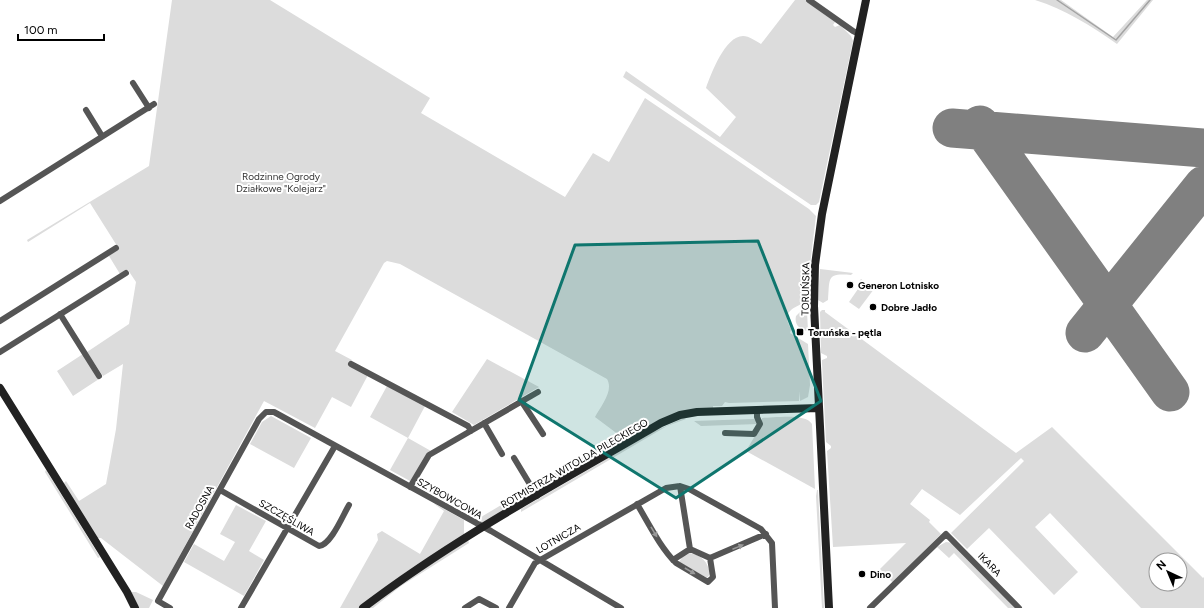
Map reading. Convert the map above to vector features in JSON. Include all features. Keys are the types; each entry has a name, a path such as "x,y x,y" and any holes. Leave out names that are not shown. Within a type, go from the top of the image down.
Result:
{"street":[{"path":"809,0 852,32 860,34"},
{"name":"TORUŃSKA","path":"829,608 813,300 815,265 822,214 866,0"},
{"path":"0,201 152,106 133,83"},
{"path":"86,110 102,136"},
{"path":"0,321 116,248"},
{"path":"0,352 126,274"},
{"path":"60,314 100,376"},
{"path":"351,364 468,426 471,431"},
{"path":"0,388 112,568 135,608"},
{"path":"410,487 429,455 538,392"},
{"path":"522,402 543,434"},
{"name":"ROTMISTRZA WITOLDA PILECKIEGO","path":"363,608 418,567 661,423 680,415 697,412 819,408"},
{"path":"725,433 754,434 760,424 757,417 757,410"},
{"name":"SZYBOWCOWA","path":"266,412 274,412 484,528 622,608"},
{"name":"RADOSNA","path":"170,608 158,601 259,418 266,412"},
{"path":"484,423 502,454"},
{"path":"241,608 335,446"},
{"path":"514,458 538,496"},
{"path":"690,549 680,486 689,489 748,522 766,534 772,543 775,608"},
{"name":"LOTNICZA","path":"509,608 535,564 539,561 666,488 680,486"},
{"name":"SZCZĘŚLIWA","path":"220,490 315,545 324,546 330,540 349,505"},
{"path":"637,504 673,560 708,582 713,577 710,558"},
{"path":"690,549 710,558 766,534"},
{"name":"IKARA","path":"870,608 946,534 1019,608"},
{"path":"673,560 690,549"},
{"path":"465,608 479,599 496,608"}],"highlighted area":[{"path":"758,241 821,401 676,498 519,400 575,245"}],"green space":[{"name":"Rodzinne Ogrody Działkowe \"Kolejarz\"","path":"172,0 270,0 430,98 421,113 565,197 593,153 609,162 645,98 809,209 816,216 810,265 809,298 789,312 787,316 791,329 790,333 808,344 810,385 808,397 800,401 799,391 799,401 725,402 722,406 695,409 482,523 476,520 619,435 595,417 606,398 609,384 607,379 400,264 387,261 384,263 335,351 352,360 350,365 368,375 351,407 332,397 315,428 264,401 163,586 101,538 97,538 63,484 66,481 79,501 106,484 116,429 123,364 103,376 87,352 129,324 136,282 128,270 120,274 109,256 119,249 90,203 28,242 27,240 149,166"},
{"path":"795,0 805,0 835,22 833,25 835,27 840,25 851,36 853,41 819,202 816,205 811,205 623,77 626,71 720,137 736,117 706,88 711,74 720,57 730,42 736,38 745,36 761,44"},
{"path":"1035,0 1061,0 1113,37 1147,0 1153,0 1117,44 1067,13"},
{"path":"820,269 853,273 851,275 837,275 831,278 828,300 823,303 818,300"},
{"path":"861,279 874,289 859,309 849,302 858,289 857,284"},
{"path":"825,310 825,312 1016,453 1052,427 1177,552 1148,552 1148,592 1188,592 1188,563 1203,578 1204,577 1204,608 1141,608 1050,513 1035,527 1078,572 1054,595 989,528 967,549 951,533 1024,461 1021,458 960,515 922,489 910,504 930,520 929,522 941,534 893,583 880,569 906,543 833,547 827,451 831,448 831,446 826,442 822,363 822,360 827,358 827,356 821,353 820,312"},
{"path":"801,311 807,311 808,331 802,330 796,322 796,316"},
{"path":"83,354 99,379 73,396 57,371"},
{"path":"487,359 539,387 474,425 452,412"},
{"path":"387,386 425,406 408,438 370,417"},
{"path":"271,416 311,438 294,468 250,444 262,422"},
{"path":"797,417 803,418 812,424 815,489 746,451 762,424 762,418"},
{"path":"684,418 686,419 667,426 521,512 521,509 655,431"},
{"path":"754,419 758,424 701,426 694,421"},
{"path":"408,438 431,451 410,481 390,470"},
{"path":"46,470 100,557 98,558 45,472"},
{"path":"817,490 824,608 822,608 816,496"},
{"path":"433,503 464,520 464,535 413,567 358,608 340,608 378,540 377,534 382,531 420,554 444,511"},
{"path":"236,505 266,521 249,551 264,560 244,596 184,562 194,544 224,561 235,542 220,534"},
{"path":"468,540 469,543 401,586 373,608 369,608 399,585"},
{"path":"946,542 953,543 1015,608 1008,608 954,553 949,558 937,547"},
{"path":"689,553 697,555 704,560 708,566 710,574 707,578 679,562 683,556"},
{"path":"132,592 136,592 153,600 149,608 138,608 131,595"}],"waterway":[{"path":"1057,0 1116,40 1150,0"}],"runway":[{"path":"980,125 1170,392"},
{"path":"952,128 1204,148"},
{"path":"1085,333 1204,185"}],"place":[{"name":"Generon Lotnisko","path":"850,285"},
{"name":"Dobre Jadło","path":"873,307"},
{"name":"Toruńska - pętla","path":"800,332"},
{"name":"Dino","path":"862,574"}]}
